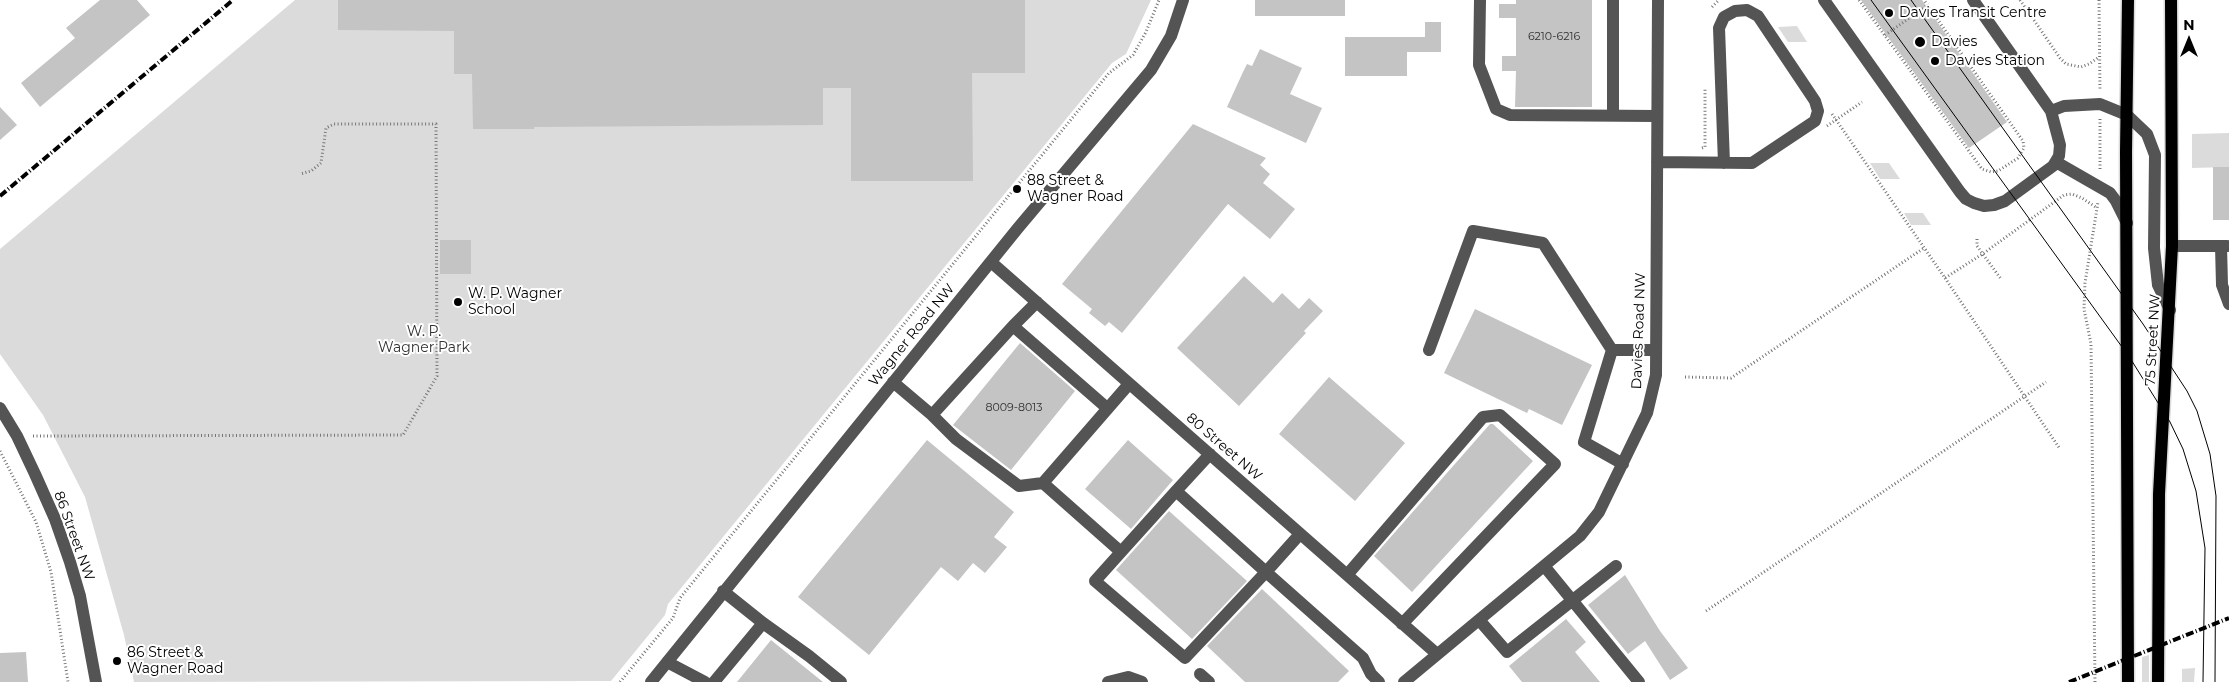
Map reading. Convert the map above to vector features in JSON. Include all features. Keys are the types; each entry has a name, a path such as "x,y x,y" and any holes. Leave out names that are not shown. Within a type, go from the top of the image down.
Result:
{"main road":[{"name":"75 Street NW","path":"2128,0 2128,682"},
{"path":"2164,0 2171,33"},
{"name":"75 Street NW","path":"2158,682 2159,494 2172,246 2171,0"}],"street":[{"name":"Wagner Road NW","path":"651,682 991,262 1151,70 1171,36 1183,0"},
{"path":"1480,0 1479,65 1496,109 1510,115 1657,116"},
{"path":"1612,115 1613,0"},
{"name":"Davies Road NW","path":"1404,682 1546,567 1589,527 1599,512 1623,464 1652,399 1655,381 1656,350 1658,0"},
{"path":"1824,0 1889,94 1966,199 1984,206 1994,205 2005,200 2053,166 2060,156 2060,145 2051,111 1973,0"},
{"path":"1657,162 1724,163 1752,163 1815,121 1818,111 1815,101 1758,16 1747,10 1735,11 1724,17 1719,28 1724,163"},
{"path":"2051,111 2064,106 2100,104 2127,115 2147,134 2155,154 2154,248 2158,285 2170,310"},
{"path":"2056,162 2110,193 2127,224"},
{"path":"1429,350 1473,231 1543,243 1612,350 1584,442 1623,464"},
{"path":"2172,246 2225,246 2222,285 2229,304"},
{"name":"80 Street NW","path":"991,262 1437,654"},
{"path":"932,415 1037,302"},
{"path":"1013,326 1107,408"},
{"path":"1612,350 1656,350"},
{"path":"893,382 932,415 956,439 1019,486 1043,483 1130,384"},
{"name":"86 Street NW","path":"0,408 17,436 55,519 80,596 96,682"},
{"path":"1347,575 1483,417 1500,416 1555,464 1402,624"},
{"path":"1210,454 1095,581 1185,658 1300,534"},
{"path":"1043,483 1121,552"},
{"path":"1176,491 1363,658 1371,674 1379,682"},
{"path":"1480,621 1506,652 1616,566"},
{"path":"1546,567 1636,681"},
{"path":"723,591 841,682"},
{"path":"714,682 763,623"},
{"path":"667,662 705,682"},
{"path":"1108,682 1128,677 1142,682"}],"path":[{"path":"620,682 673,618 680,598 1109,73 1133,55 1146,32 1158,0"},
{"path":"1859,0 1982,169 1991,172 1998,171 2018,158 2024,148 2021,136 1924,0"},
{"path":"2020,0 2060,58 2066,64 2081,67 2099,57 2099,0"},
{"path":"1885,35 1928,5"},
{"path":"1830,113 1945,278 2060,449"},
{"path":"17,436 403,435 437,376 436,124 334,124 326,128 321,163 311,172 300,174"},
{"path":"2100,131 2100,168"},
{"path":"1945,278 1984,253 2064,195 2072,194 2082,198 2098,209 2085,283 2084,309 2091,344 2095,682"},
{"path":"1977,239 1977,246 1984,253 2001,279"},
{"path":"1685,377 1732,378 1924,248"},
{"path":"1706,611 2046,382"},
{"path":"0,451 36,522 49,563 57,600 68,682"}],"green space":[{"name":"W. P. Wagner Park","path":"295,0 1151,0 1126,54 1112,63 668,604 665,615 611,681 134,682 124,635 85,497 43,415 0,354 0,249"},
{"path":"1797,26 1807,42 1788,42 1778,27"},
{"path":"2229,133 2229,167 2192,168 2192,134"},
{"path":"1870,163 1889,163 1900,179 1880,179"},
{"path":"1904,213 1923,213 1931,225 1911,225"},
{"path":"2149,655 2149,682 2142,682 2142,657"},
{"path":"2195,668 2194,682 2182,682 2182,669"}],"building":[{"path":"100,0 137,0 150,15 40,107 21,83 75,38 66,28"},
{"path":"338,0 1025,0 1025,73 972,73 973,181 851,181 851,88 823,88 823,125 473,129 472,74 454,74 454,31 338,30"},
{"path":"1255,0 1345,0 1345,16 1255,16"},
{"path":"1516,0 1592,0 1592,107 1515,107 1516,71 1502,71 1502,56 1516,56 1516,18 1499,18 1499,4 1516,4"},
{"name":"Davies Station","path":"1861,0 1922,0 2007,122 1969,148"},
{"path":"1425,22 1441,22 1441,52 1407,52 1407,76 1345,76 1345,37 1425,37"},
{"path":"1260,49 1302,68 1290,94 1322,108 1306,143 1227,107 1247,64 1252,66"},
{"path":"0,107 17,125 0,140"},
{"path":"1193,124 1266,158 1260,165 1270,174 1263,183 1295,209 1270,239 1228,204 1122,333 1109,322 1105,326 1089,313 1092,309 1062,284"},
{"path":"2213,167 2229,167 2229,220 2213,220"},
{"path":"440,240 471,240 471,274 440,274"},
{"path":"1244,276 1273,303 1282,293 1299,309 1309,298 1323,311 1304,331 1306,333 1239,406 1177,348"},
{"path":"1475,309 1592,365 1562,425 1529,409 1527,413 1444,373"},
{"path":"1020,343 1075,391 1011,470 953,425"},
{"path":"1329,377 1405,443 1355,501 1279,434"},
{"path":"1490,424 1493,424 1533,461 1412,592 1374,556"},
{"path":"927,440 1014,512 994,537 1007,547 985,573 973,563 958,581 941,567 869,655 798,597"},
{"path":"1128,440 1173,480 1131,529 1085,489"},
{"path":"1169,511 1247,581 1192,639 1116,570"},
{"path":"1625,575 1660,631 1688,668 1670,680 1645,641 1628,654 1588,605"},
{"path":"1262,589 1349,671 1338,682 1245,682 1207,646"},
{"path":"1566,619 1586,642 1575,652 1600,682 1522,682 1509,666"},
{"path":"771,640 823,682 737,682"},
{"path":"26,652 28,682 0,682 0,653"}],"tram line":[{"path":"1871,0 2130,358 2170,422 2183,449 2196,491 2205,548 2203,682"},
{"path":"1911,0 2143,324 2187,391 2197,411 2210,454 2216,496 2215,682"}],"railway":[{"path":"0,196 233,0"},
{"path":"2069,682 2229,618"}],"place":[{"name":"Davies Transit Centre","path":"1889,13"},
{"name":"Davies","path":"1920,42"},
{"name":"Davies Station","path":"1935,61"},
{"name":"88 Street & Wagner Road","path":"1017,189"},
{"name":"W. P. Wagner School","path":"458,302"},
{"name":"86 Street & Wagner Road","path":"117,661"}]}
